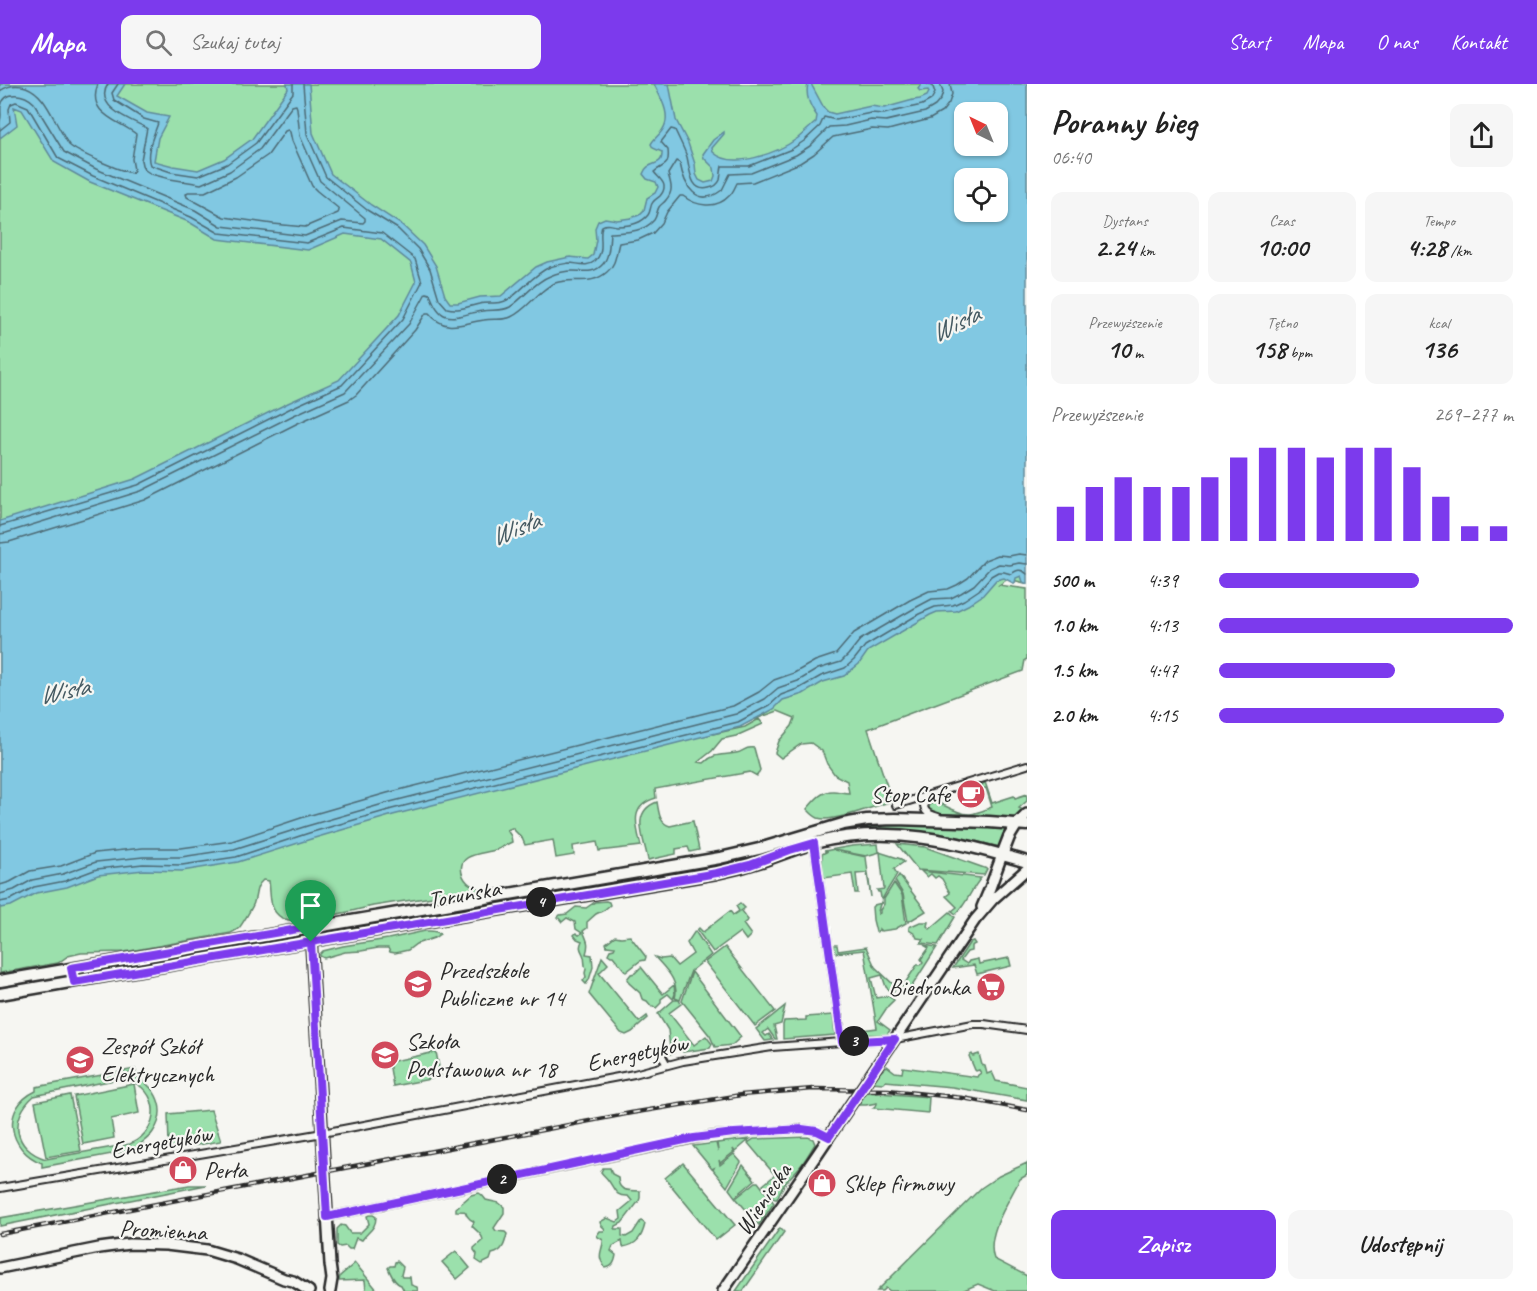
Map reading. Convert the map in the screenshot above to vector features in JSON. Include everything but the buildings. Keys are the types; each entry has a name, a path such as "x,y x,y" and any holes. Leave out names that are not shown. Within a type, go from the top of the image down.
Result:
{"main road":[{"name":"Toruńska","path":"0,981 720,858 843,824 867,820 944,820 1022,824"},
{"path":"1002,855 1009,837 1022,824"},
{"name":"Toruńska","path":"0,994 717,873 750,865 814,843 852,837 899,835 944,840 1027,862"},
{"path":"71,968 74,982"}],"street":[{"path":"896,805 1027,765"},
{"path":"895,819 918,815 924,808 923,797"},
{"name":"Toruńska","path":"924,808 928,814 944,820"},
{"path":"1022,824 1027,814"},
{"path":"814,843 842,1042"},
{"name":"Wieniecka","path":"975,920 1002,855"},
{"name":"Wieniecka","path":"723,1291 975,920 993,899 1027,869"},
{"path":"321,925 313,933 311,942 332,1279 330,1291"},
{"name":"Energetyków","path":"0,1188 322,1133 634,1074 683,1061 772,1047 895,1039 977,1024 1027,1030"},
{"path":"662,1056 667,1065"},
{"path":"327,1217 713,1135 802,1129 817,1131 829,1137"},
{"name":"Promienna","path":"0,1268 99,1248 129,1244 155,1244 189,1247 223,1254 293,1281 309,1291"},
{"path":"324,1291 330,1264"},
{"name":"Promienna","path":"284,1279 298,1291"}],"green space":[{"path":"0,84 1027,84 1025,583 1008,579 999,585 1027,589 1027,659 1023,671 868,729 892,801 834,818 818,818 813,815 807,809 821,795 829,791 849,793 847,781 835,775 822,751 811,743 801,744 781,758 775,753 779,741 792,726 795,718 778,711 713,734 745,727 759,719 763,724 736,736 722,739 698,762 704,763 715,756 754,748 760,770 757,776 750,772 655,789 656,798 647,801 636,817 641,846 599,851 597,842 573,846 574,855 556,858 553,840 525,845 522,838 512,828 507,830 512,842 495,850 472,855 461,866 465,880 483,890 373,906 312,919 289,920 282,918 274,911 269,881 263,880 257,888 253,904 247,915 239,928 231,933 124,952 81,953 68,956 58,963 0,973"},
{"path":"985,782 992,803 1027,794 1027,801 1019,808 1023,810 1015,817 1009,818 929,811 929,805 937,802 966,814 992,807 986,788 982,789"},
{"path":"657,802 660,817 666,825 693,821 699,850 690,852 688,847 676,849 676,854 648,860 641,819 649,806"},
{"path":"882,823 1009,827 1000,847 950,835 897,831 820,836 841,828"},
{"path":"804,841 733,866 315,936 319,933"},
{"path":"878,844 879,852 866,856 834,850 866,857 871,897 867,873 856,874 858,893 855,893 852,874 824,878 822,854 828,851 824,851"},
{"path":"897,844 925,847 987,869 984,875 918,870"},
{"path":"880,852 904,862 894,869 897,874 882,901 880,892 877,890 884,889"},
{"path":"921,871 981,878 956,914 952,911 957,907 946,896 950,893 942,879 938,876 935,878 931,874 927,877"},
{"path":"899,875 926,911 908,922 903,894 895,881"},
{"path":"894,883 902,895 906,923 895,929 881,931 879,929 876,932 872,907 881,903 878,914"},
{"path":"606,901 610,905 587,922 587,928 583,931 588,943 586,954 592,955 593,967 586,984 583,981 586,977 586,969 580,948 582,941 574,935 582,933 576,929 575,922 567,918 562,922 558,917 576,907 586,908 595,902"},
{"path":"740,903 745,908 741,911 748,920 743,924 751,935 746,940 740,932 713,952 697,930 699,928 703,932 730,911 733,915 739,911 736,906"},
{"path":"950,912 955,917 938,945 921,943 924,939 917,938 909,930 909,927 920,922 928,922 927,926 930,929"},
{"path":"435,931 440,934 408,950 395,953 390,952 388,948 378,948 345,952 324,958 320,956 323,951 343,946"},
{"path":"695,931 711,955 691,971 680,1000 675,998 674,981 655,957 670,958 677,966 693,954 687,943"},
{"path":"289,935 290,941 112,970 111,965"},
{"path":"615,936 630,936 646,957 645,960 640,961 626,972 613,956 608,954 615,947 607,946 606,943"},
{"path":"973,941 975,944 971,946 971,951 967,952 961,960 967,964 969,961 978,959 979,964 1009,958 1011,966 977,974 974,965 953,968 970,942"},
{"path":"834,945 837,945 838,951 866,947 875,967 896,987 893,993 886,987 882,975 871,978 876,998 888,996 894,1000 878,1021 890,1030 887,1035 848,1034 847,1032 877,1028 864,950 835,953"},
{"path":"924,945 937,947 912,986 912,996 901,989 917,965 923,962 921,959 929,948"},
{"path":"725,947 775,1011 755,1026 705,962"},
{"path":"602,957 608,964 599,973 639,1022 647,1016 648,1018 626,1035 621,1033 589,994"},
{"path":"641,967 663,994 674,985 673,999 668,994 661,999 661,1003 656,1008 642,999 640,993 627,979"},
{"path":"692,972 741,1037 732,1045 715,1047 710,1036 682,1001"},
{"path":"674,1000 679,1000 681,1004 669,1013 694,1045 706,1036 712,1044 710,1048 683,1052 679,1044 673,1046 674,1053 666,1055 670,1049 668,1030 658,1014"},
{"path":"785,1006 781,1024 774,1026 777,1039 768,1029 763,1033 766,1036 769,1034 773,1040 765,1041 756,1029"},
{"path":"833,1015 835,1035 783,1039 784,1021"},
{"path":"436,1052 441,1077 393,1086 389,1062"},
{"path":"972,1054 973,1056 979,1054 987,1074 992,1072 996,1081 1027,1087 1027,1100 952,1087 885,1081 883,1083 872,1082 887,1066 895,1072 902,1073 903,1067 977,1077 981,1073 975,1070 969,1056"},
{"path":"135,1069 136,1072 126,1074 136,1077 151,1088 159,1104 158,1123 152,1134 139,1145 144,1145 144,1148 42,1167 42,1163 22,1149 13,1128 13,1118 17,1108 25,1098 36,1091 36,1087","holes":["119,1079 132,1082 149,1096 153,1106 153,1117 141,1137 130,1144 46,1159 27,1148 21,1140 18,1123 26,1105 34,1096"]},
{"path":"134,1084 139,1113 111,1119 114,1138 83,1144 74,1096"},
{"path":"866,1092 929,1097 928,1113 873,1108 877,1103 857,1105"},
{"path":"70,1095 81,1151 46,1157 35,1102"},
{"path":"211,1110 221,1141 174,1149 169,1145 168,1114"},
{"path":"808,1137 813,1139 815,1144 775,1199 763,1185 775,1175 748,1143 754,1139"},
{"path":"750,1139 735,1152 733,1149 734,1152 720,1163 719,1160 720,1165 734,1154 741,1162 727,1187 713,1170 714,1168 712,1169 693,1146 716,1143 718,1151 717,1143"},
{"path":"683,1163 735,1225 716,1240 665,1178"},
{"path":"1027,1163 1027,1175 1020,1179 995,1229 992,1250 994,1259 1027,1276 1027,1291 995,1291 978,1284 962,1291 890,1291 886,1288 883,1291 877,1291 981,1188 999,1176"},
{"path":"743,1165 755,1180 735,1197 729,1189"},
{"path":"603,1168 610,1168 612,1174 618,1177 622,1188 640,1191 639,1201 615,1229 622,1229 622,1236 626,1237 633,1233 640,1222 645,1224 635,1242 623,1247 622,1241 613,1246 611,1251 616,1255 615,1260 612,1265 605,1268 600,1258 603,1240 597,1235 605,1229 600,1222 607,1218 617,1222 621,1219 620,1211 632,1201 628,1196 616,1192 601,1172"},
{"path":"756,1182 774,1203 759,1225 736,1198"},
{"path":"189,1185 206,1185 0,1226 0,1218"},
{"path":"479,1193 486,1200 499,1203 504,1207 504,1213 494,1228 496,1231 507,1234 501,1249 492,1254 490,1260 482,1264 476,1260 477,1254 474,1248 483,1240 472,1226 474,1222 469,1219 466,1212 456,1211 456,1208 471,1195"},
{"path":"367,1216 376,1217 376,1221 362,1240 356,1238 352,1249 337,1245 337,1229 341,1225 345,1226 350,1233 360,1233 369,1224"},
{"path":"780,1228 784,1232 743,1291 736,1291"},
{"path":"456,1251 470,1268 457,1279 442,1262"},
{"path":"397,1261 403,1267 402,1277 410,1277 411,1285 417,1287 418,1291 404,1291 395,1280 388,1268 394,1266"},
{"path":"355,1263 378,1291 366,1291 365,1280 339,1281 340,1276"}],"water":[{"name":"Wisła","path":"0,84 125,84 117,96 147,113 169,117 158,138 154,161 198,170 224,159 252,139 288,89 287,84 309,84 313,133 331,174 371,205 402,225 423,245 436,266 445,296 450,303 458,303 480,297 501,296 536,267 547,262 570,257 588,259 593,255 596,240 595,228 598,221 605,218 617,220 631,218 644,210 647,198 655,193 658,187 656,182 647,179 643,174 645,169 662,157 662,152 653,148 651,144 663,129 666,118 664,106 654,84 669,84 676,120 688,143 696,174 699,180 705,183 713,181 715,176 714,168 703,154 713,140 724,132 712,148 713,152 732,160 744,160 780,149 798,138 816,122 817,116 808,97 808,84 811,84 824,108 835,114 871,106 884,108 920,99 927,96 929,92 918,89 921,84 1027,84 1027,584 1023,582 1021,576 1016,578 1015,583 1004,578 996,580 983,595 968,605 956,611 937,612 930,615 868,651 859,664 844,676 823,682 803,694 783,700 774,709 740,727 393,815 238,862 182,871 144,870 98,875 67,887 36,893 11,906 0,908 0,521 135,479 339,380 399,315 416,282 411,263 381,239 345,234 308,250 217,239 189,222 90,182 54,162 22,110 14,107 17,125 0,138"}],"railway":[{"path":"0,1234 631,1113 741,1095 813,1089 888,1090 963,1098 1027,1110"}],"place":[{"name":"Stop Cafe","path":"971,794"},
{"name":"Przedszkole Publiczne nr 14","path":"418,984"},
{"name":"Biedronka","path":"991,987"},
{"name":"Szkoła Podstawowa nr 18","path":"385,1055"},
{"name":"Zespół Szkół Elektrycznych","path":"80,1060"},
{"name":"Perła","path":"183,1170"},
{"name":"Sklep firmowy","path":"822,1183"}],"route":[{"path":"311,942 74,982 71,968 321,925 313,933 311,942 327,1217 694,1138 753,1131 802,1129 817,1131 829,1137 895,1039 842,1042 814,843 750,865 717,873 311,942"}]}
